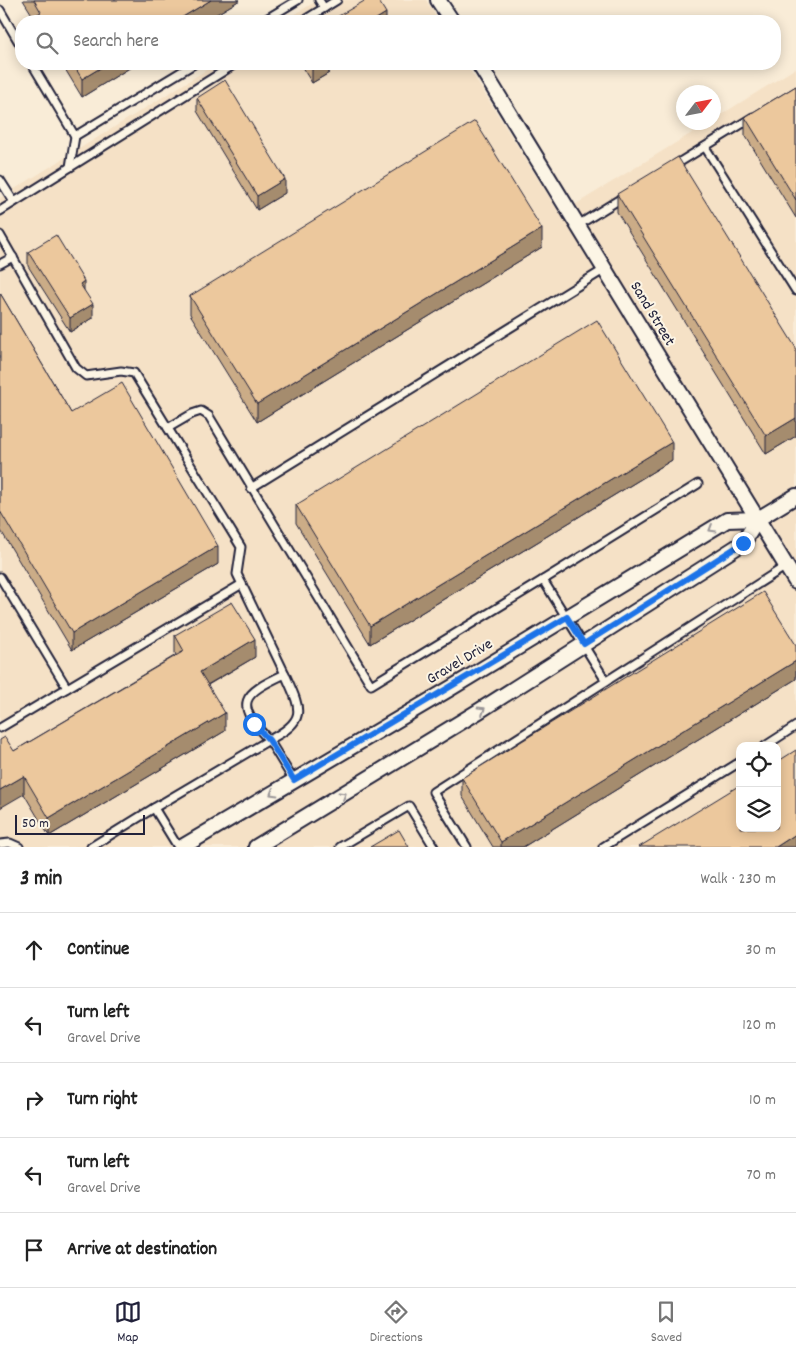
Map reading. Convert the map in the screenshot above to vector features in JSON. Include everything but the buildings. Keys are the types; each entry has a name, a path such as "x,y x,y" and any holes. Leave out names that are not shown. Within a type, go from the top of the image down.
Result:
{"street":[{"path":"438,0 448,15"},
{"name":"Sand Street","path":"483,70 796,582"},
{"name":"Gravel Drive","path":"256,847 471,716 743,543 758,519 796,496"},
{"name":"Gravel Drive","path":"182,847 727,520 758,519"}],"lane":[{"path":"273,15 298,0"},
{"path":"318,0 324,8"},
{"path":"313,15 337,0"},
{"path":"0,10 15,36"},
{"path":"36,70 75,136 70,168"},
{"path":"75,136 184,70"},
{"path":"0,211 226,70"},
{"path":"671,168 763,111"},
{"path":"705,147 796,291"},
{"path":"0,180 14,202"},
{"path":"578,225 629,194"},
{"path":"0,235 76,368 86,376 121,371 134,373 241,547 237,574 297,701 297,719 292,727 91,847"},
{"path":"0,264 13,257"},
{"path":"251,488 605,269"},
{"path":"168,428 201,410 209,416 371,685 698,484"},
{"path":"467,847 432,792 786,566"},
{"path":"0,577 67,688"},
{"path":"543,580 606,681"},
{"path":"0,728 242,584"},
{"path":"285,674 255,689 247,703 246,711 254,724 269,740 294,780"},
{"path":"771,742 796,726"},
{"path":"603,847 736,764"},
{"path":"340,847 409,806 434,847"},
{"path":"154,808 178,847"},
{"path":"0,844 10,843 19,847"}],"shaded area":[{"path":"318,0 426,0 435,15 294,15"},
{"path":"796,68 796,847 0,847 0,198 206,70 470,70 560,214 697,130 721,130 721,115"}],"route":[{"path":"254,724 269,740 294,780 567,617 584,644 743,543"}]}
